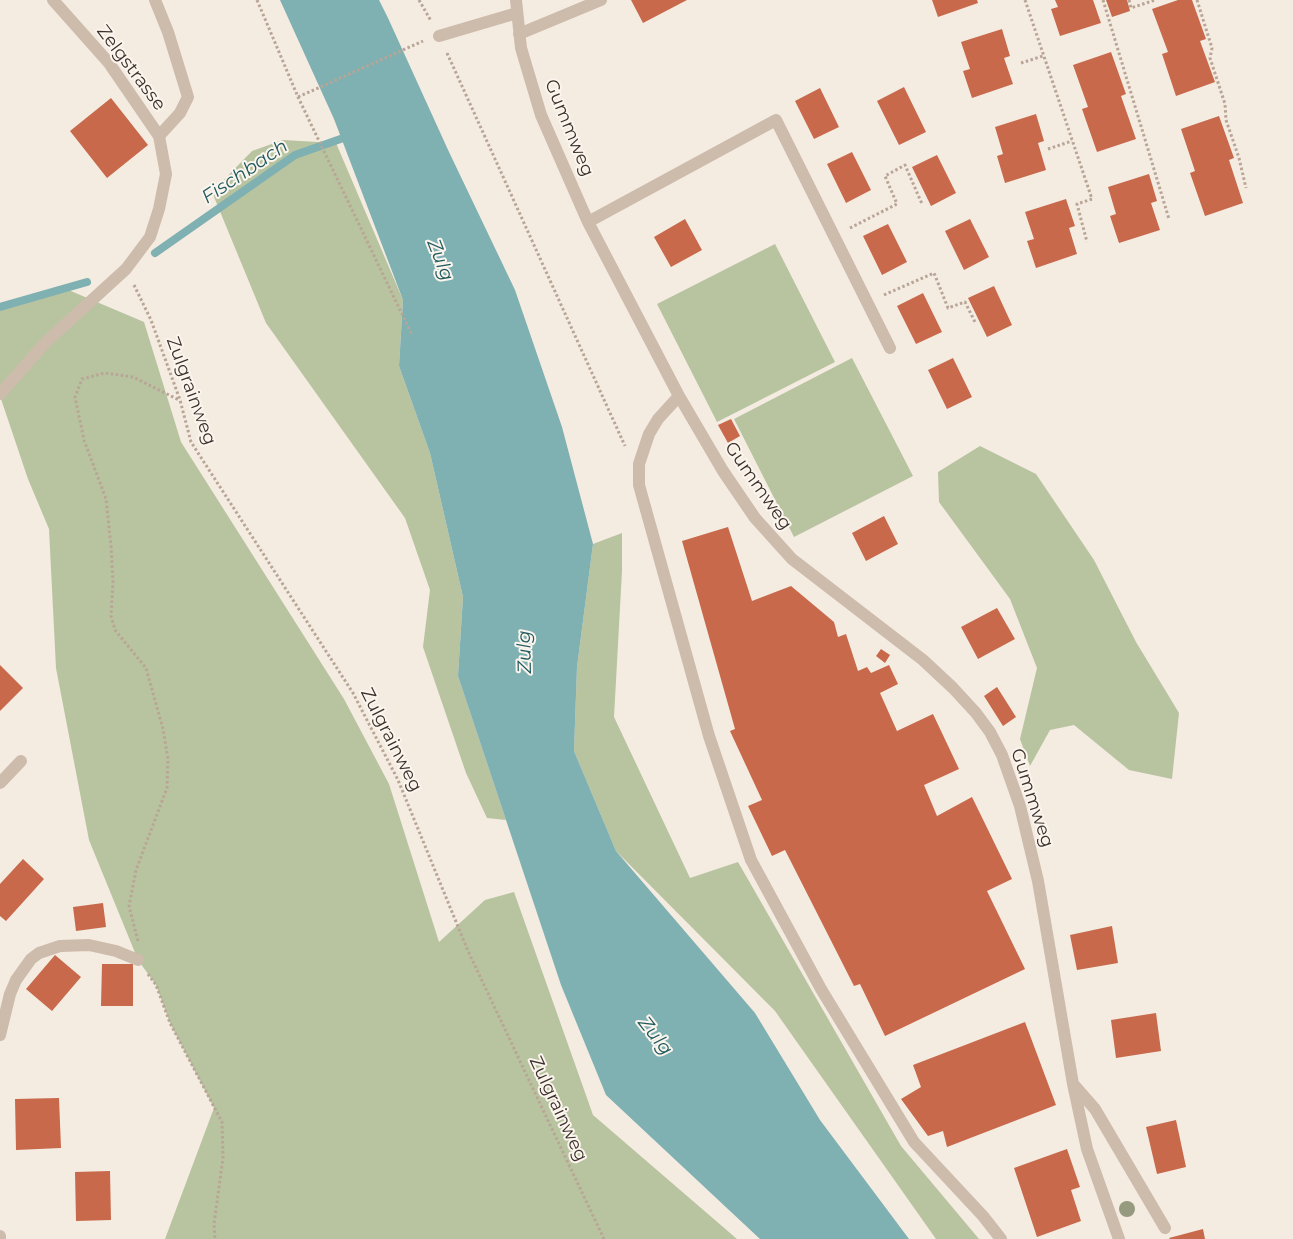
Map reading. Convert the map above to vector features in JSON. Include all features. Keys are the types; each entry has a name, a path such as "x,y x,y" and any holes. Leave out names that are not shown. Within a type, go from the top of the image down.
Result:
{"street":[{"name":"Zelgstrasse","path":"53,0 109,62 159,136"},
{"path":"0,394 46,342 126,269 150,238 159,209 166,174 159,136 180,114 188,97 168,32 155,0"},
{"name":"Gummweg","path":"516,0 521,48 541,115 588,222 679,396 723,471 775,542 792,559 923,660 953,688 976,713 990,732 1002,755 1020,806 1038,881 1073,1084 1087,1149 1119,1239"},
{"path":"519,34 601,0"},
{"path":"439,36 517,13"},
{"path":"588,222 776,120 890,348"},
{"path":"679,396 658,418 649,434 642,452 638,475 642,500 709,736 751,860 821,989 914,1142 983,1216 1000,1239"},
{"path":"0,783 21,761"},
{"path":"0,1035 10,994 16,980 31,959 39,953 60,946 88,945 116,951 138,960"},
{"path":"1073,1084 1095,1109 1165,1228"}],"path":[{"path":"257,0 298,97 412,335"},
{"path":"1025,0 1092,200 1077,204 1087,242"},
{"path":"1103,0 1169,219"},
{"path":"1129,0 1131,8 1155,0"},
{"path":"1197,0 1212,48 1210,58 1225,104 1226,120 1239,158 1246,188"},
{"path":"439,36 638,475"},
{"path":"298,97 421,42"},
{"path":"1021,63 1044,56"},
{"path":"1048,149 1072,141"},
{"path":"834,236 897,204 885,176 906,165 922,204"},
{"name":"Zulgrainweg","path":"126,269 151,320 180,400 191,442 352,694 398,780 468,951 604,1239"},
{"path":"868,303 934,273 948,308 965,302 976,322"},
{"path":"138,943 129,906 136,870 167,788 168,760 163,729 146,668 115,630 111,616 113,582 106,499 84,440 75,397 82,379 105,373 133,377 180,400"},
{"path":"138,960 156,985 170,1023 222,1122 223,1158 214,1224 215,1239"}],"green space":[{"path":"283,140 336,143 403,300 399,366 430,453 463,597 458,676 506,820 487,818 466,773 423,647 430,590 405,518 266,323 212,192 252,151"},
{"path":"775,244 835,362 717,422 657,304"},
{"path":"59,286 144,322 181,442 344,699 389,784 439,942 485,900 514,892 593,1115 737,1239 165,1239 214,1108 170,1023 156,985 138,960 89,840 56,668 49,529 28,479 0,396 0,308"},
{"path":"852,358 913,476 794,537 734,419"},
{"path":"980,446 1036,474 1094,560 1136,642 1179,713 1172,779 1129,770 1074,725 1050,730 1030,766 1020,739 1037,668 1010,599 939,502 938,472"},
{"path":"622,533 622,571 614,717 690,878 738,862 901,1146 979,1239 936,1239 775,1011 616,851 574,751 577,667 593,544"}],"water":[{"name":"Zulg","path":"280,0 379,0 515,290 562,427 593,544 577,667 574,751 616,851 755,1013 820,1120 909,1239 760,1239 606,1095 561,985 458,676 463,597 430,453 399,366 403,300 334,119"}],"building":[{"path":"631,0 687,0 643,23"},
{"path":"932,0 977,0 978,3 938,17"},
{"path":"1055,0 1093,0 1101,23 1060,36 1051,9 1058,7"},
{"path":"1106,0 1127,0 1130,11 1112,17"},
{"path":"1178,0 1192,0 1206,39 1200,41 1215,82 1176,96 1162,54 1168,52 1152,9"},
{"path":"1002,29 1010,56 1004,58 1013,84 972,98 963,71 970,69 961,42"},
{"path":"1111,52 1126,94 1121,96 1136,139 1097,152 1082,109 1088,107 1073,65"},
{"path":"904,87 926,132 899,145 877,101"},
{"path":"820,88 839,127 814,139 795,101"},
{"path":"111,98 148,145 107,178 70,131"},
{"path":"1036,114 1044,141 1038,143 1046,170 1005,183 997,156 1003,154 995,127"},
{"path":"1219,116 1234,158 1229,160 1243,203 1205,216 1190,173 1195,171 1181,129"},
{"path":"852,152 871,190 846,203 827,164"},
{"path":"937,155 956,193 931,206 912,167"},
{"path":"1149,174 1157,201 1151,203 1160,230 1119,243 1110,216 1116,214 1108,187"},
{"path":"1066,199 1075,226 1069,228 1077,254 1036,268 1027,241 1034,239 1025,212"},
{"path":"685,219 702,250 671,267 654,237"},
{"path":"970,219 989,257 964,270 945,231"},
{"path":"888,224 907,262 882,275 863,236"},
{"path":"994,286 1012,325 987,337 968,298"},
{"path":"923,293 942,332 916,344 897,306"},
{"path":"953,358 972,397 947,409 928,370"},
{"path":"731,419 740,436 728,443 718,425"},
{"path":"884,516 898,544 866,561 852,533"},
{"path":"728,527 752,601 791,586 834,622 838,637 846,634 858,671 867,667 871,673 889,665 898,684 880,693 897,731 933,714 959,769 924,785 937,816 972,797 1012,879 987,891 1025,969 885,1036 860,984 854,986 785,850 772,856 748,806 762,800 730,731 735,729 682,541"},
{"path":"997,608 1015,639 978,659 961,627"},
{"path":"881,649 890,655 885,663 876,656"},
{"path":"0,665 23,688 0,711"},
{"path":"997,687 1016,717 1003,726 984,696"},
{"path":"23,859 44,879 6,921 0,916 0,884"},
{"path":"103,903 106,927 76,931 73,907"},
{"path":"1112,926 1118,963 1077,970 1070,935"},
{"path":"55,955 81,977 52,1011 26,989"},
{"path":"102,964 133,964 133,1006 101,1006"},
{"path":"1156,1013 1161,1051 1116,1058 1111,1020"},
{"path":"1025,1022 1056,1105 947,1147 943,1131 928,1136 901,1099 921,1087 913,1065"},
{"path":"59,1098 61,1148 16,1150 15,1099"},
{"path":"1176,1120 1186,1167 1157,1174 1146,1127"},
{"path":"1067,1149 1080,1187 1071,1190 1081,1221 1037,1237 1014,1168"},
{"path":"110,1171 111,1220 76,1221 75,1172"},
{"path":"1203,1229 1205,1239 1169,1238"}],"waterway":[{"name":"Fischbach","path":"155,253 295,155 349,136"},
{"name":"Fischbach","path":"0,307 87,282"}]}
